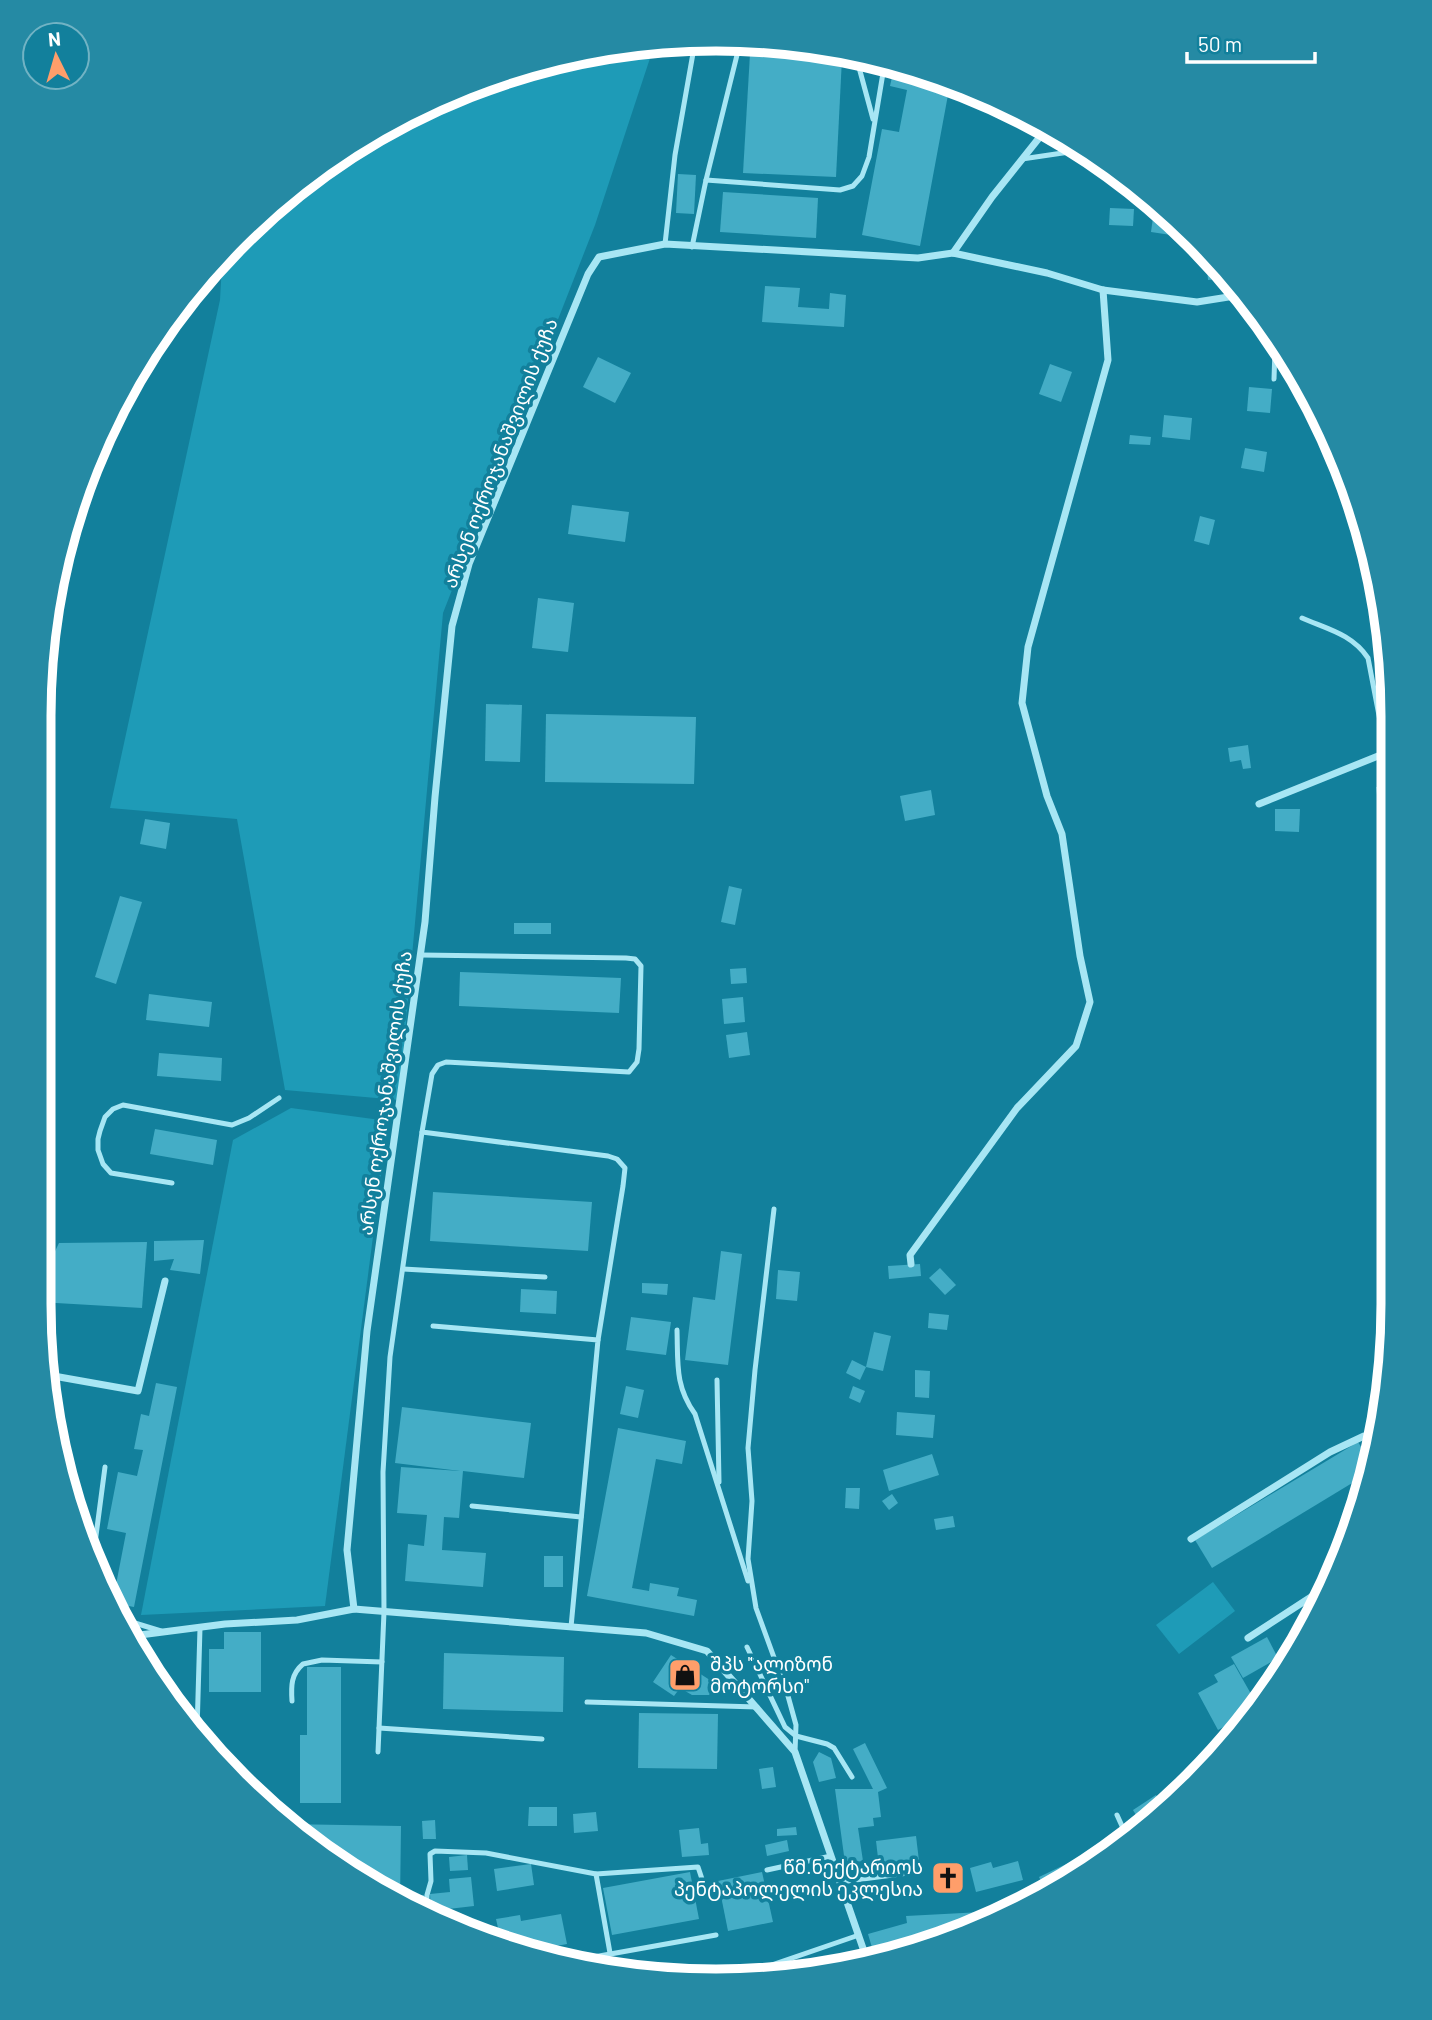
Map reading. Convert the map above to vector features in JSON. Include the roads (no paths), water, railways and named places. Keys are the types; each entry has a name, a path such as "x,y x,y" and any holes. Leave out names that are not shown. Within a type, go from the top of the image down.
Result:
{"street":[{"path":"1041,136 992,197 953,253 1047,273 1103,290 1197,302 1232,296"},
{"name":"არსენ ოქროჯანაშვილის ქუჩა","path":"354,1609 347,1550 367,1331 421,955 452,626 469,564 588,274 599,257 666,244 918,258 953,253"},
{"path":"911,1264 910,1255 1017,1108 1076,1046 1090,1002 1080,956 1062,834 1047,796 1022,703 1028,647 1108,360 1103,290"},
{"path":"1259,804 1381,754"},
{"path":"55,1376 138,1391 165,1281"},
{"path":"1191,1539 1330,1452 1364,1436 1367,1440"},
{"path":"1248,1638 1315,1595"},
{"path":"139,1635 225,1624 298,1620 354,1609 646,1633 707,1651 795,1752 864,1952"}],"lane":[{"path":"692,247 738,51"},
{"path":"666,244 674,155 693,52"},
{"path":"860,67 874,123"},
{"path":"706,180 840,190 853,186 862,176 869,157 883,72"},
{"path":"1022,159 1069,152"},
{"path":"1274,379 1275,355"},
{"path":"1303,618 1350,638 1362,649 1368,658 1381,722"},
{"path":"378,1752 384,1612 383,1472 390,1356 432,1074 438,1065 446,1062 629,1072 637,1062 639,1049 641,966 635,959 421,955"},
{"path":"172,1182 111,1173 103,1164 98,1150 98,1139 105,1117 113,1109 123,1105 232,1125 250,1118 279,1098"},
{"path":"422,1132 608,1156 617,1159 625,1168 598,1340 571,1627"},
{"path":"756,1608 748,1559 752,1501 748,1448 774,1209"},
{"path":"403,1269 545,1277"},
{"path":"433,1326 598,1340"},
{"path":"677,1330 678,1378 681,1391 695,1414 756,1608 788,1696 796,1725 795,1752"},
{"path":"717,1380 719,1488"},
{"path":"95,1543 105,1467"},
{"path":"472,1506 581,1517"},
{"path":"132,1622 164,1632"},
{"path":"197,1720 200,1628"},
{"path":"747,1647 785,1727 796,1736 834,1748 852,1777"},
{"path":"292,1702 293,1676 303,1664 322,1660 382,1662"},
{"path":"587,1702 757,1707"},
{"path":"379,1728 542,1739"},
{"path":"1117,1815 1124,1829"},
{"path":"427,1903 431,1881 430,1854 435,1851 486,1853 596,1874 698,1867 708,1897"},
{"path":"767,1870 831,1856"},
{"path":"840,1882 908,1873"},
{"path":"596,1874 610,1953"},
{"path":"591,1957 716,1935"},
{"path":"764,1968 859,1935"}],"place":[{"name":"შპს \"ალიზონ მოტორსი\"","path":"685,1675"},
{"name":"წმ.ნექტარიოს პენტაპოლელის ეკლესია","path":"948,1878"}]}
